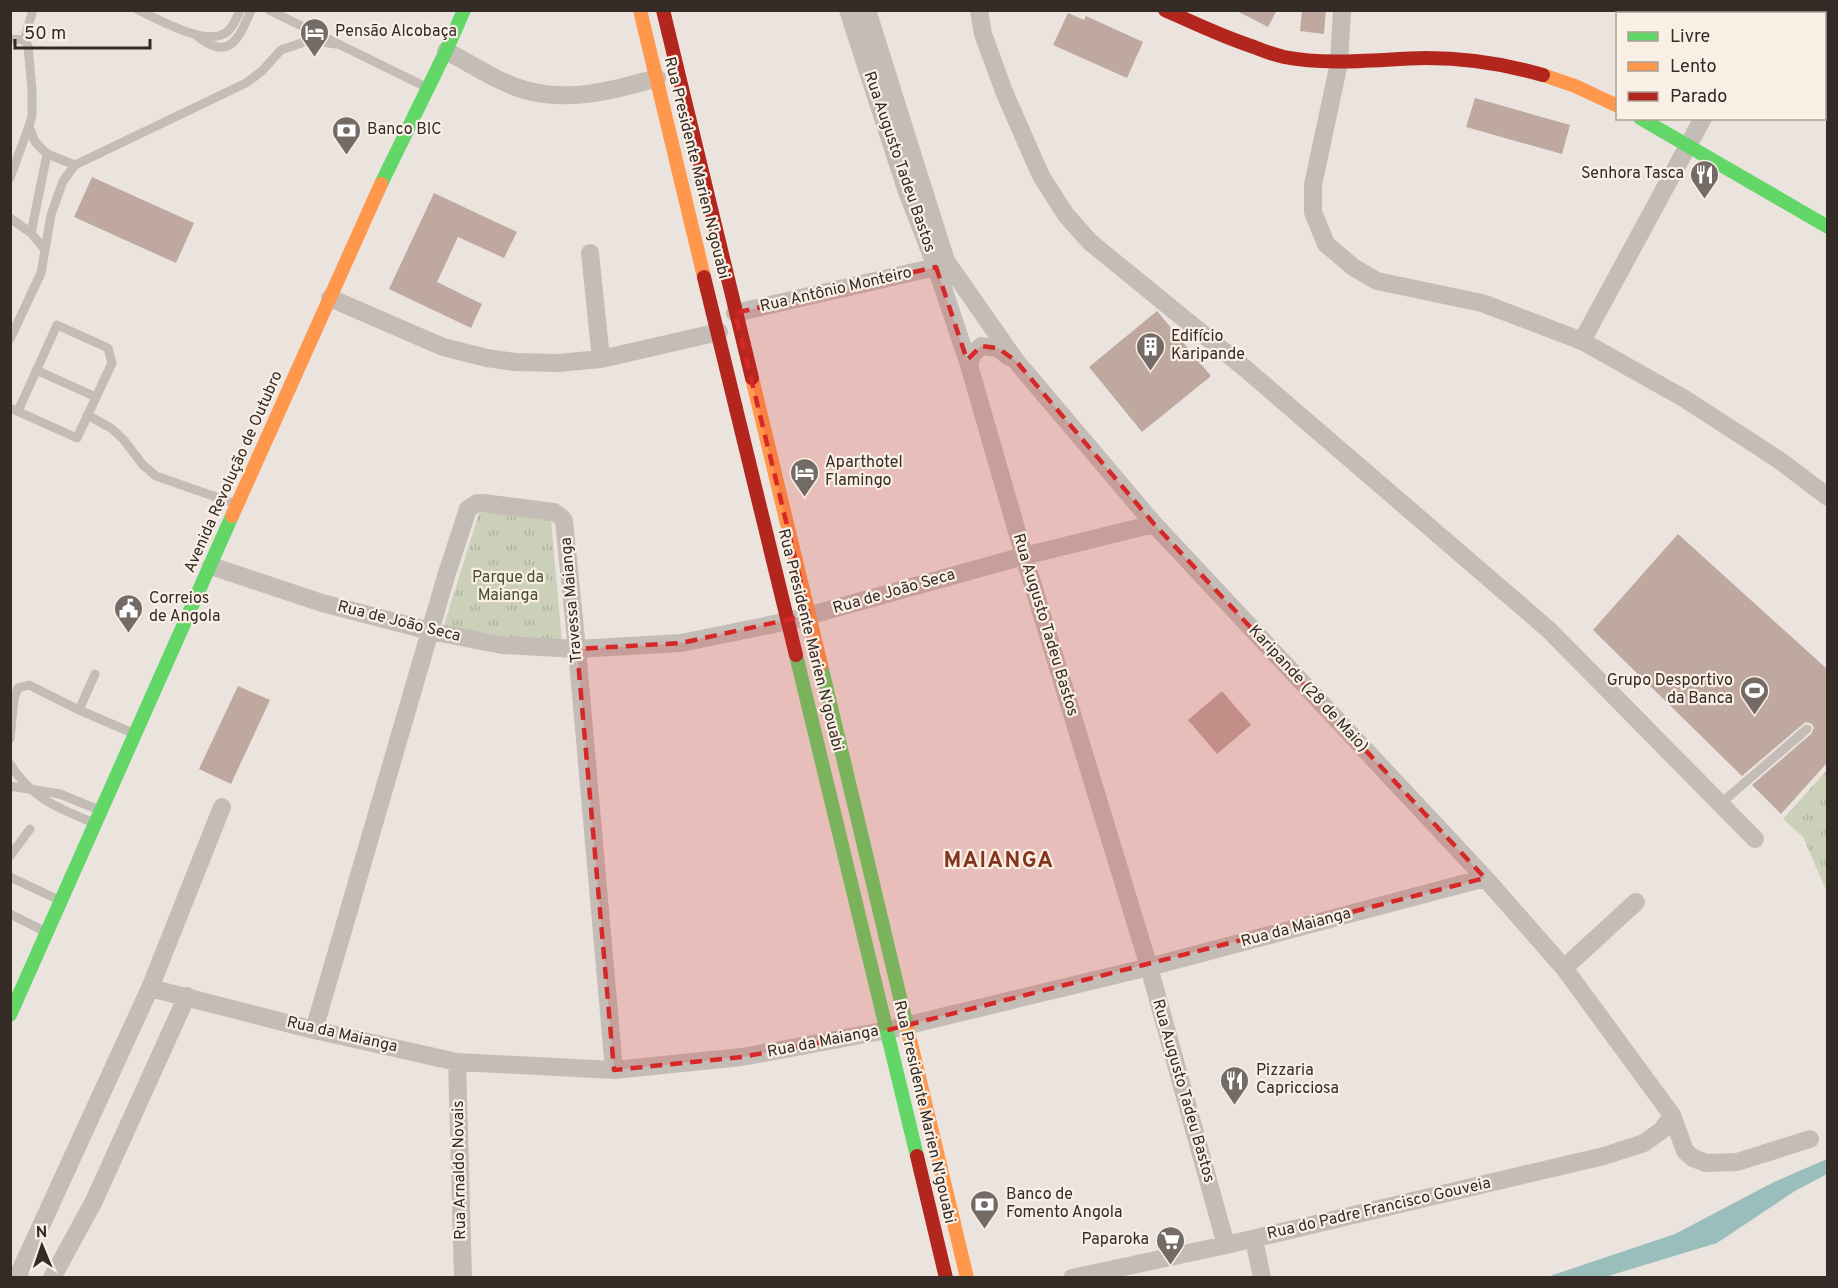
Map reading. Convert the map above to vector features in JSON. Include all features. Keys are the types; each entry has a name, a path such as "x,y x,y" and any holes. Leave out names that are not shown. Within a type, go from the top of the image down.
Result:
{"street":[{"name":"Avenida Revolução de Outubro","path":"10,1015 366,216 464,10"},
{"name":"Rua Presidente Marien N'gouabi","path":"640,10 946,1278"},
{"name":"Rua Presidente Marien N'gouabi","path":"663,10 967,1278"},
{"name":"Rua Augusto Tadeu Bastos","path":"848,10 906,189 941,264"},
{"name":"Rua Augusto Tadeu Bastos","path":"867,10 1024,556 1149,967 1226,1245"},
{"path":"979,10 983,34 1005,94 1041,176 1066,215 1090,242 1247,370 1549,630 1755,839"},
{"path":"1165,10 1237,41 1287,58 1339,63 1431,58 1479,62 1525,69 1569,84 1616,106"},
{"path":"1342,10 1339,63 1312,185 1313,212 1326,244 1353,267 1377,281 1482,303 1582,341 1685,399 1779,460 1827,497"},
{"path":"446,51 497,78 547,95 609,91 657,78"},
{"path":"1643,120 1827,227"},
{"path":"1582,341 1702,120"},
{"path":"590,253 601,359"},
{"name":"Rua Antônio Monteiro","path":"735,313 941,264"},
{"name":"Karipande (28 de Maio)","path":"941,264 1016,361 1154,524 1485,878 1564,968 1672,1115 1685,1151 1706,1163 1737,1162 1810,1139"},
{"path":"330,298 443,347 515,362 558,363 601,359 719,332"},
{"path":"969,365 972,355 981,346 998,348 1016,361"},
{"name":"Travessa Maianga","path":"314,1030 465,516 472,506 483,503 554,512 561,517 566,529 614,1070"},
{"name":"Rua de João Seca","path":"211,566 322,603 430,631 502,645 577,649 681,643 789,621 1024,556 1154,524"},
{"path":"42,1278 19,1268 150,988 222,807"},
{"name":"Rua da Maianga","path":"187,996 314,1030 457,1062 614,1070 742,1057 907,1026 1149,967 1485,878"},
{"path":"1564,968 1636,902"},
{"path":"52,1278 94,1202 187,996 150,988"},
{"name":"Rua Arnaldo Novais","path":"457,1062 463,1278"},
{"name":"Rua do Padre Francisco Gouveia","path":"1072,1278 1254,1239 1604,1156 1644,1143 1662,1130 1672,1115"},
{"path":"1254,1239 1262,1278"}],"lane":[{"path":"24,40 33,10"},
{"path":"138,10 195,35 208,37 220,36 227,32 240,10"},
{"path":"195,35 207,45 217,48 227,47 235,43 251,10"},
{"path":"269,10 428,88"},
{"path":"10,39 24,40"},
{"path":"10,178 32,116 31,63 28,46 24,40"},
{"path":"10,339 41,273 55,202 63,181 75,165 246,83 262,71 281,50 304,42 336,44"},
{"path":"29,126 36,143 47,154 75,165"},
{"path":"31,233 47,154"},
{"path":"10,218 31,233 45,250"},
{"path":"10,317 24,312"},
{"path":"57,325 108,348 112,363 77,438 14,410 36,370 57,325"},
{"path":"36,370 96,397"},
{"path":"87,415 111,428 123,439 143,465 156,476 238,505"},
{"path":"79,710 95,674"},
{"path":"10,739 14,698 18,688 29,685 79,710 136,734"},
{"path":"1720,804 1807,729"},
{"path":"10,764 30,790 55,807 99,817"},
{"path":"11,788 60,794 99,817"},
{"path":"10,856 30,829"},
{"path":"10,877 62,901"},
{"path":"10,914 47,932"}],"highlighted area":[{"path":"936,267 967,360 981,346 998,348 1016,361 1154,524 1485,878 888,1030 742,1057 614,1070 577,649 681,643 809,615 735,313"}],"green space":[{"name":"Parque da Maianga","path":"480,510 551,520 562,641 503,636 444,625"},
{"path":"1827,770 1827,892 1803,837 1783,819"}],"water":[{"path":"1827,1159 1827,1174 1795,1191 1717,1243 1605,1277 1547,1277 1675,1234 1774,1182"}],"building":[{"path":"1235,10 1277,10 1268,27"},
{"path":"1302,10 1326,10 1324,34 1300,31"},
{"path":"1068,13 1084,20 1086,16 1143,42 1127,78 1053,45"},
{"path":"1475,98 1570,125 1562,154 1466,127"},
{"path":"92,177 194,223 176,263 74,217"},
{"path":"434,193 517,232 504,258 458,237 437,282 482,304 471,328 389,289"},
{"name":"Edifício Karipande","path":"1157,311 1211,376 1142,432 1089,367"},
{"name":"Grupo Desportivo da Banca","path":"1678,534 1827,669 1827,763 1781,814 1752,785 1811,734 1814,728 1812,724 1806,722 1803,724 1742,776 1593,630"},
{"path":"238,686 270,700 231,784 199,769"},
{"path":"1222,691 1251,725 1217,754 1188,720"}],"traffic: fast":[{"path":"381,184 464,10"},
{"path":"1643,120 1828,227"},
{"path":"10,1015 232,516"},
{"path":"796,655 917,1156"},
{"path":"821,665 908,1031"}],"traffic: slow":[{"path":"640,10 704,277"},
{"path":"1543,75 1575,86 1616,105"},
{"path":"232,516 381,184"},
{"path":"752,378 821,665"},
{"path":"908,1031 967,1278"}],"traffic: jam":[{"path":"663,10 752,378"},
{"path":"1165,10 1231,39 1284,57 1337,62 1426,58 1471,60 1543,75"},
{"path":"704,277 796,655"},
{"path":"917,1156 946,1278"}],"place":[{"name":"Pensão Alcobaça","path":"314,58"},
{"name":"Banco BIC","path":"346,156"},
{"name":"Senhora Tasca","path":"1705,200"},
{"name":"Edifício Karipande","path":"1150,372"},
{"name":"Aparthotel Flamingo","path":"804,498"},
{"name":"Correios de Angola","path":"128,634"},
{"name":"Grupo Desportivo da Banca","path":"1754,716"},
{"name":"Pizzaria Capricciosa","path":"1235,1106"},
{"name":"Banco de Fomento Angola","path":"985,1230"},
{"name":"Paparoka","path":"1170,1266"}],"district":[{"name":"MAIANGA","path":"999,861"}]}
